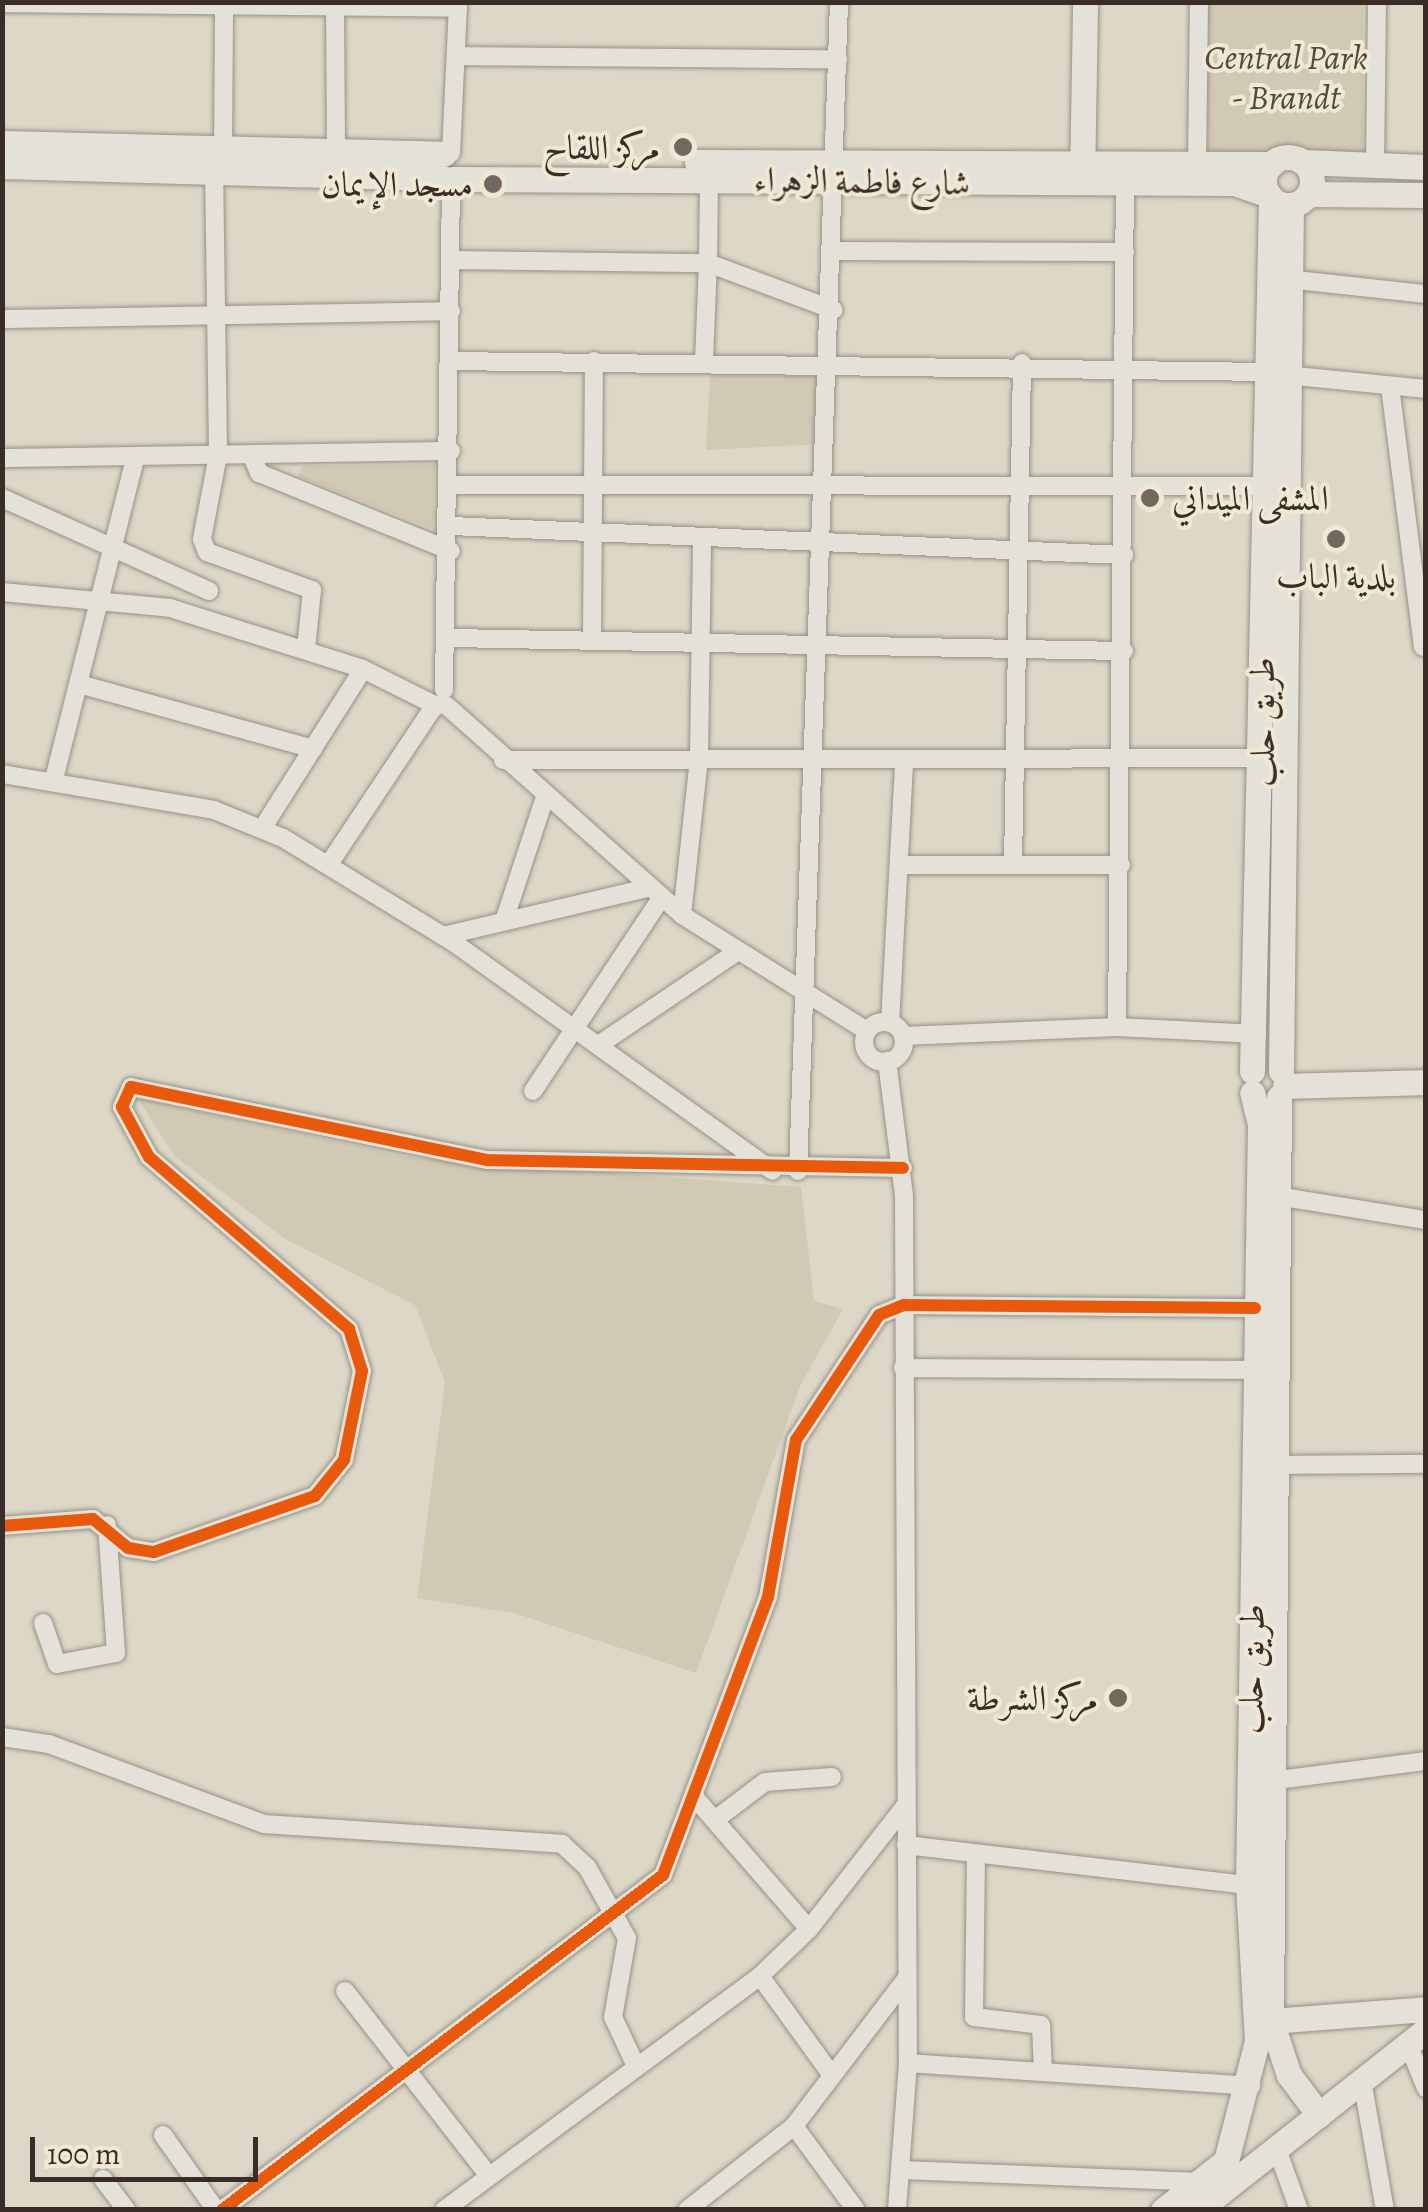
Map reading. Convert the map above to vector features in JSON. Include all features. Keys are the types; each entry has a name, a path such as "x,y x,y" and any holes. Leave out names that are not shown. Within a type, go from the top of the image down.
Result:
{"main road":[{"path":"1082,174 1084,2"},
{"name":"شارع فاطمة الزهراء","path":"2,143 217,161 1125,174 1234,184 1285,198 1426,195"},
{"name":"شارع فاطمة الزهراء","path":"2,166 336,154 450,167 709,179 837,171"},
{"path":"1303,162 1285,198 1275,373 1282,1085 1273,1465 1270,2035 1289,2076 1319,2115"},
{"name":"شارع فاطمة الزهراء","path":"1125,174 1197,164 1303,162 1426,168"},
{"path":"1272,164 1285,198 1288,279 1275,373"},
{"name":"طريق حلب","path":"1236,2168 1251,2086 1270,2035 1248,1885 1260,1117 1252,1082 1257,1034 1263,486 1275,373"},
{"path":"1252,1082 1426,1082"},
{"path":"1270,2035 1426,2008"},
{"path":"1163,2210 1205,2200 1236,2168 1277,2148 1417,2037"}],"street":[{"path":"798,1171 799,986 834,360 839,2"},
{"path":"1197,164 1200,2"},
{"path":"1376,166 1377,2"},
{"path":"2,3 458,5 450,167 451,638 441,702 329,864"},
{"path":"323,5 336,154"},
{"path":"224,6 217,161 218,455 206,552 312,590 306,649"},
{"path":"458,56 838,58"},
{"path":"1117,1027 1123,760 1125,174"},
{"path":"704,361 709,179"},
{"path":"836,251 1125,252"},
{"path":"450,260 708,263 834,310"},
{"path":"1288,279 1426,294"},
{"path":"2,318 450,311"},
{"path":"450,361 834,360 1124,365 1275,373 1426,389"},
{"path":"592,640 594,361"},
{"path":"1013,864 1022,364"},
{"path":"1390,386 1423,647"},
{"path":"2,458 451,451"},
{"path":"252,454 259,472 451,551"},
{"path":"54,779 136,456"},
{"path":"451,485 827,491 1263,486"},
{"path":"2,498 208,591"},
{"path":"450,526 1124,555"},
{"path":"682,915 700,758 698,642 702,537"},
{"path":"2,592 170,608 306,649 441,702 544,800 682,915 867,1031 1117,1027 1257,1034"},
{"path":"451,638 1124,651"},
{"path":"262,829 363,670"},
{"path":"79,684 313,749"},
{"path":"502,760 1262,758"},
{"path":"897,2210 905,2170 908,2063 903,1168 887,1061 896,1030 904,760"},
{"path":"2,774 54,779 214,810 262,829 329,864 444,936 577,1027 774,1171"},
{"path":"505,918 544,800"},
{"path":"902,864 1121,866"},
{"path":"444,936 505,918 654,893"},
{"path":"533,1091 577,1027 654,893"},
{"path":"600,1044 738,951"},
{"path":"867,1031 866,1050 887,1061"},
{"path":"2,1526 86,1518 107,1525 128,1548 154,1552 315,1496 341,1468 362,1383 343,1322 148,1157 123,1112 132,1088 436,1154 774,1171 903,1168"},
{"path":"1277,1196 1426,1220"},
{"path":"163,2135 219,2210 615,1916 663,1875 696,1799 768,1597 796,1440 879,1315 904,1304 1256,1308"},
{"path":"903,1368 1255,1370"},
{"path":"1273,1465 1426,1464"},
{"path":"42,1624 57,1664 116,1653 107,1525"},
{"path":"2,1737 49,1744 264,1824 562,1844 580,1858 615,1916 629,1955 613,2024 636,2066"},
{"path":"1270,1781 1426,1761"},
{"path":"720,1816 765,1782 832,1777"},
{"path":"696,1799 720,1816 810,1929"},
{"path":"444,2210 760,1976 810,1929 904,1806"},
{"path":"906,1846 1248,1885"},
{"path":"976,1854 974,2017 1041,2025 1044,2072"},
{"path":"760,1976 831,2074"},
{"path":"687,2210 794,2126 906,1979"},
{"path":"346,1991 489,2176"},
{"path":"1417,2037 1426,2088"},
{"path":"908,2063 1251,2086"},
{"path":"1362,2080 1385,2210"},
{"path":"794,2126 856,2210"},
{"path":"1277,2148 1300,2210"},
{"path":"905,2170 1205,2200"},
{"path":"103,2179 126,2210"}],"green space":[{"name":"Central Park - Brandt","path":"1208,3 1363,3 1363,152 1208,152"},
{"path":"710,376 816,376 821,444 706,450"},
{"path":"435,464 433,529 298,476 302,466"},
{"path":"138,1099 419,1159 801,1187 814,1301 843,1309 801,1384 696,1673 514,1613 417,1598 445,1382 415,1305 287,1240 175,1157"}],"cycle path":[{"path":"2,1526 93,1519 128,1548 154,1552 315,1496 344,1460 362,1371 349,1329 149,1157 122,1107 131,1087 487,1160 903,1168"},
{"path":"222,2210 663,1875 768,1597 796,1440 879,1315 904,1305 1255,1308"}],"place":[{"name":"مركز اللقاح","path":"683,147"},
{"name":"مسجد الإيمان","path":"493,184"},
{"name":"المشفى الميداني","path":"1150,498"},
{"name":"بلدية الباب","path":"1336,539"},
{"name":"مركز الشرطة","path":"1118,1698"}]}
